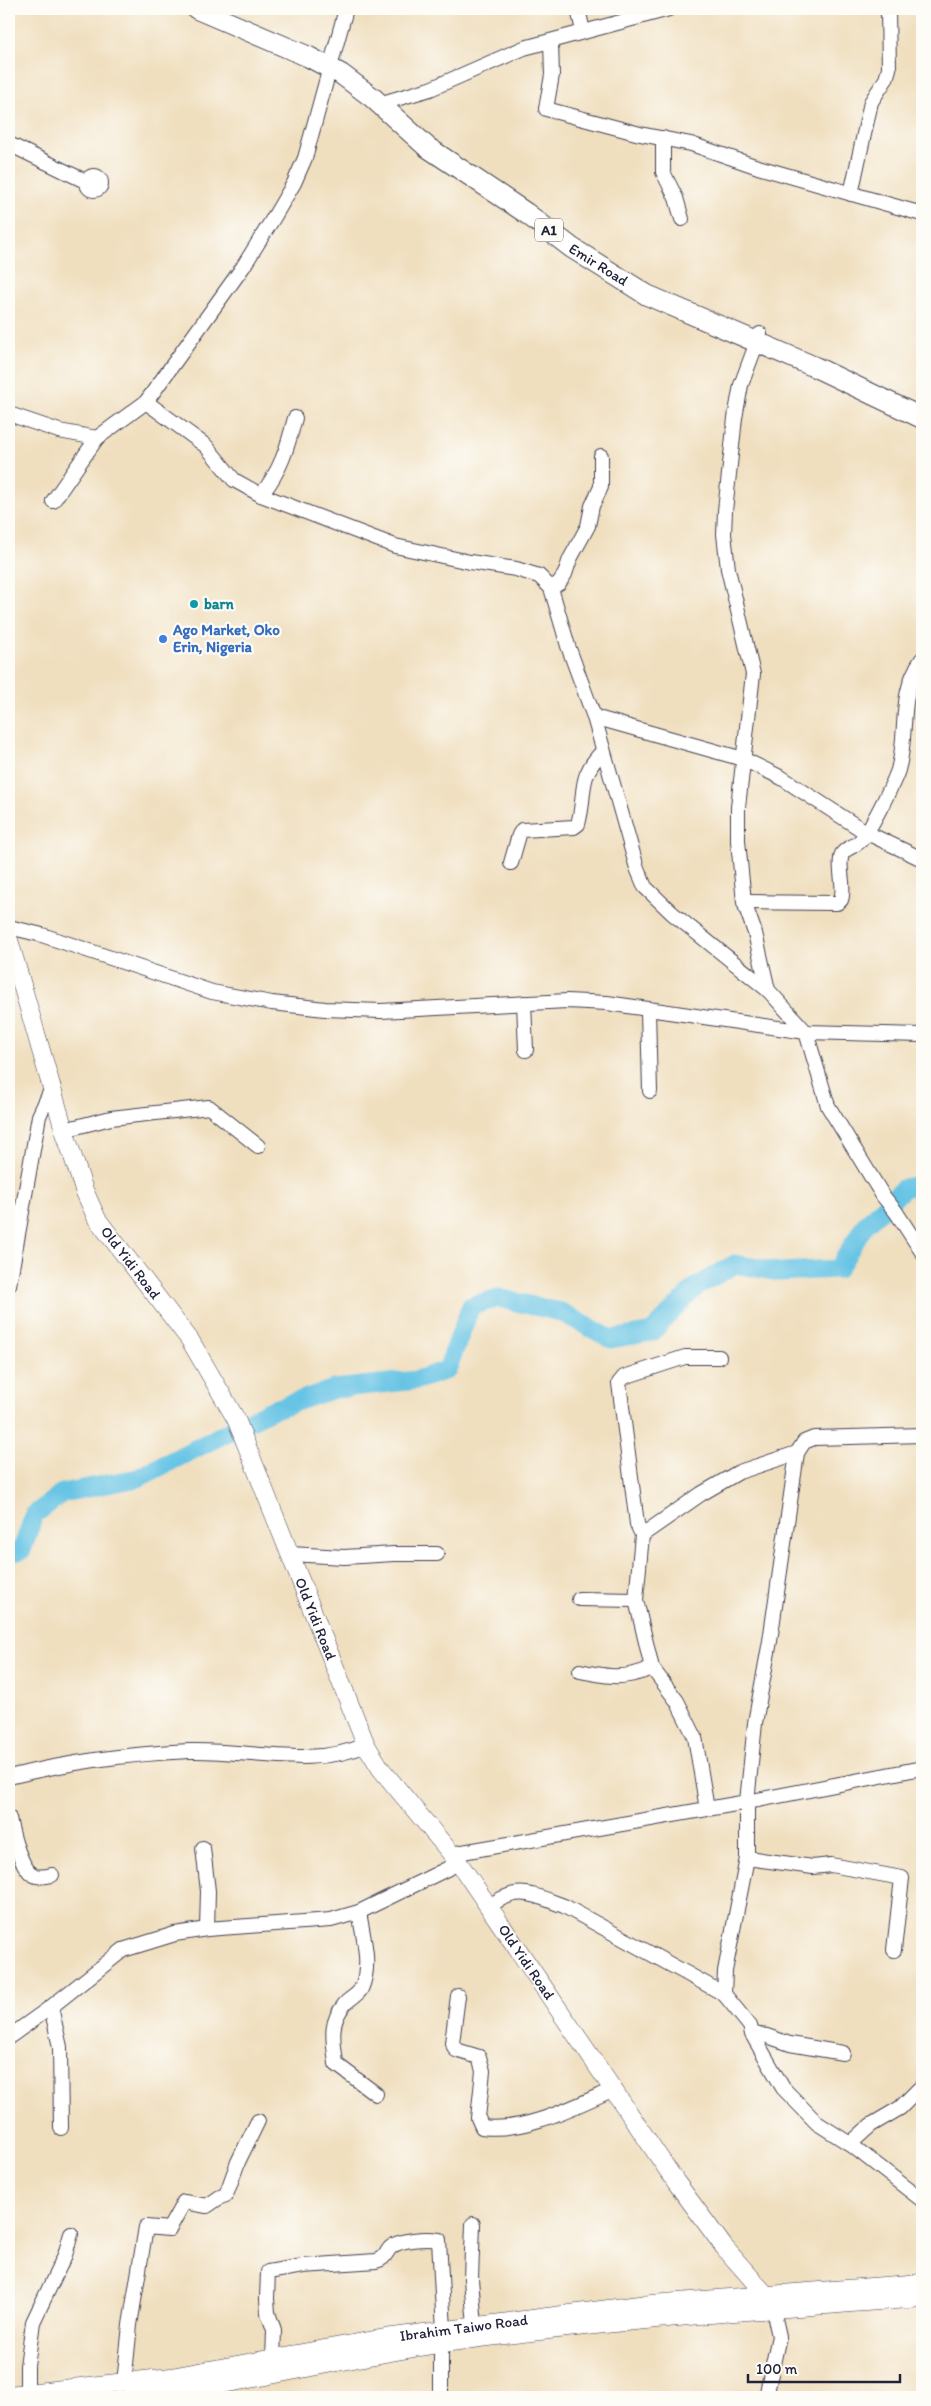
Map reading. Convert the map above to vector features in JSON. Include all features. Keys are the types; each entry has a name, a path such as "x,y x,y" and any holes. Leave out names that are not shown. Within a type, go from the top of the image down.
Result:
{"highway":[{"name":"Emir Road","path":"197,9 353,70 386,104 432,140 539,212 584,246 678,298 922,418"},
{"name":"Emir Road","path":"221,9 330,62"},
{"name":"Emir Road","path":"758,338 922,404"}],"main road":[{"name":"Old Yidi Road","path":"9,940 53,1086 64,1130 84,1190 97,1219 190,1340 239,1427 366,1745 381,1769 455,1858 676,2182 724,2247 765,2294 773,2310"},
{"name":"Old Yidi Road","path":"724,2247 755,2311"},
{"name":"Ibrahim Taiwo Road","path":"9,2395 218,2385 442,2337 475,2326 639,2305 922,2283"},
{"name":"Ibrahim Taiwo Road","path":"128,2390 335,2346 922,2298"}],"street":[{"path":"53,501 97,438 146,402 243,267 294,183 305,158 346,9"},
{"path":"578,9 583,32"},
{"path":"386,104 430,89 524,48 669,9"},
{"path":"851,194 871,102 889,70 888,9"},
{"path":"551,41 552,76 546,109 691,144 758,167 922,214"},
{"path":"663,138 663,172 676,198 682,219"},
{"path":"9,144 87,182"},
{"path":"758,338 741,385 735,418 724,511 728,569 754,674 738,806 738,840 744,902 755,933 768,990"},
{"path":"146,402 206,446 234,480 261,495 395,546 539,576 552,588 568,646 594,717 637,868 645,887 672,913 768,990 806,1032 828,1106 883,1196 896,1212 922,1252"},
{"path":"9,414 60,431 97,438"},
{"path":"261,495 276,477 284,458 295,418"},
{"path":"552,588 559,583 565,574 570,559 588,526 592,506 600,487 601,456"},
{"path":"744,902 837,903 842,896 841,856 846,849 856,846 867,833 897,772 908,689 912,674 922,659"},
{"path":"594,717 743,759 782,778 867,833 922,859"},
{"path":"511,863 522,830 574,827 578,824 582,790 586,776 591,763 603,751"},
{"path":"9,927 42,935 212,992 272,1004 325,1009 381,1011 567,1001 607,1003 806,1032 922,1035"},
{"path":"524,1003 526,1050"},
{"path":"648,1010 650,1091"},
{"path":"9,1285 39,1116 53,1086"},
{"path":"64,1130 111,1118 209,1107 258,1146"},
{"path":"707,1809 696,1737 677,1701 652,1668 636,1600 642,1535 637,1524 619,1383 624,1377 686,1358 719,1357"},
{"path":"724,1994 725,1971 747,1858 748,1802 756,1723 798,1453 804,1442 814,1438 922,1434"},
{"path":"642,1535 700,1494 739,1472 798,1453"},
{"path":"290,1554 344,1557 437,1554"},
{"path":"579,1599 636,1600"},
{"path":"580,1671 612,1678 624,1677 652,1668"},
{"path":"9,1777 105,1758 189,1751 236,1751 318,1757 332,1756 366,1745"},
{"path":"9,2037 51,2007 123,1950 175,1934 207,1929 330,1920 359,1912 455,1858 922,1768"},
{"path":"9,1818 20,1856 27,1870 36,1876 52,1875"},
{"path":"203,1848 208,1891 207,1929"},
{"path":"747,1858 813,1867 831,1865 902,1878 894,1950"},
{"path":"488,1908 504,1896 522,1893 548,1900 564,1906 724,1994 750,2026 752,2034 783,2088 817,2123 850,2144 922,2200"},
{"path":"359,1912 366,1958 365,1976 360,1991 344,2004 333,2023 336,2064 376,2094"},
{"path":"458,1996 452,2043 456,2050 479,2057 483,2071 478,2118 482,2127 490,2128 542,2121 614,2089"},
{"path":"51,2007 60,2047 61,2128"},
{"path":"752,2034 767,2036 790,2044 843,2053"},
{"path":"850,2144 871,2125 900,2108 922,2086"},
{"path":"128,2390 130,2325 146,2227 169,2229 184,2202 208,2206 226,2195 238,2162 258,2121"},
{"path":"473,2224 471,2280 475,2326"},
{"path":"27,2393 27,2366 33,2322 65,2255 71,2234"},
{"path":"273,2359 274,2330 268,2313 268,2272 303,2266 376,2261 381,2260 390,2248 399,2243 439,2240 442,2337 441,2397"},
{"path":"766,2397 779,2336 773,2310"}],"waterway":[{"path":"9,1553 22,1550 34,1515 62,1493 138,1478 269,1411 334,1389 417,1380 447,1370 471,1306 498,1298 561,1312 611,1339 652,1332 696,1287 735,1264 779,1272 838,1269 865,1225 904,1188 922,1184"}],"place":[{"name":"barn","path":"194,604"},
{"name":"Ago Market, Oko Erin, Nigeria","path":"163,639"}]}
